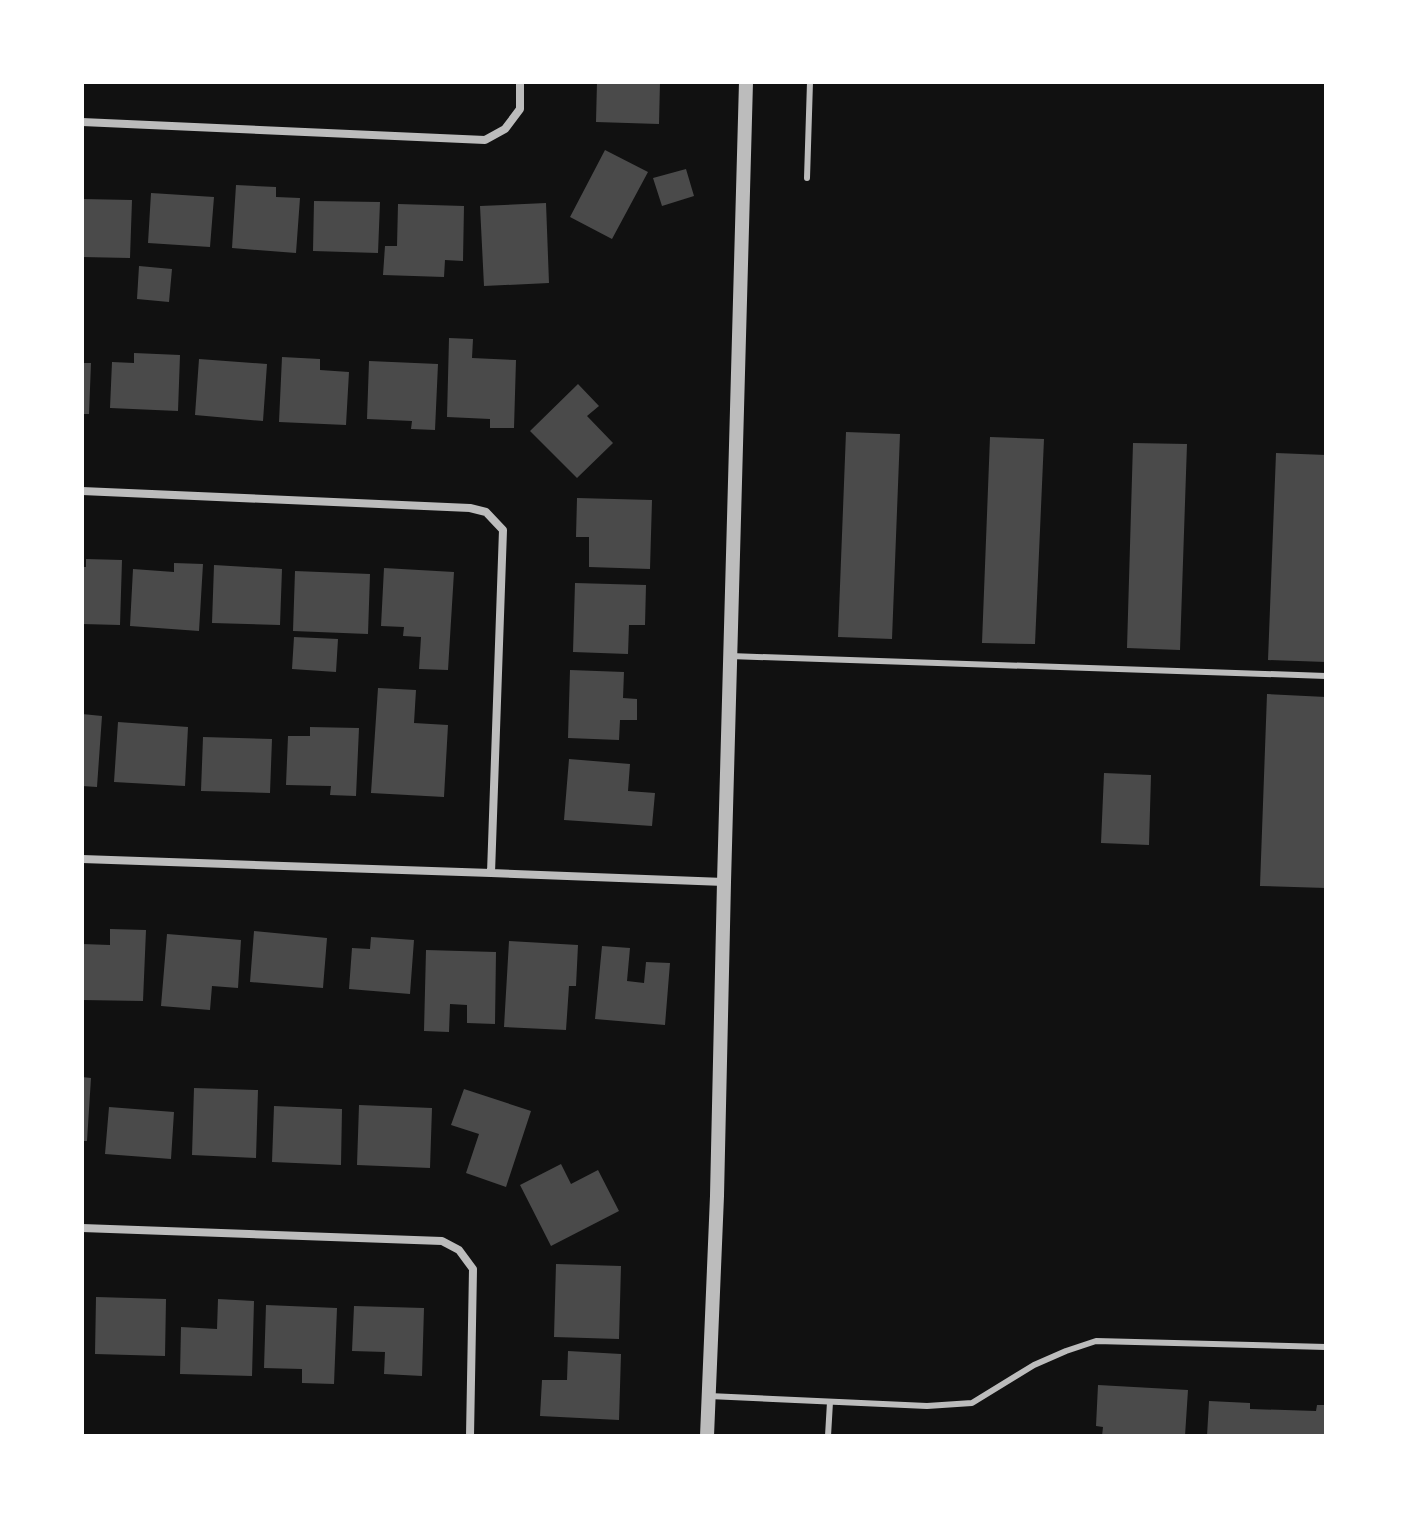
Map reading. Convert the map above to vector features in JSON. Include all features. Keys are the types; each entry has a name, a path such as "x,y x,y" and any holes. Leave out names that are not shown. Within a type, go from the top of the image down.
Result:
{"street":[{"path":"82,122 485,140 505,129 520,109 520,82"},
{"path":"707,1436 717,1196 746,82"},
{"path":"82,491 470,508 486,512 503,530 491,873"},
{"path":"82,859 724,882"},
{"path":"82,1228 442,1241 459,1250 473,1269 470,1436"}],"lane":[{"path":"807,178 810,82"},
{"path":"730,656 1326,676"},
{"path":"709,1396 927,1406 972,1403 1034,1365 1096,1341 1326,1347"},
{"path":"828,1436 830,1402"}],"building":[{"path":"597,82 660,82 659,124 596,122"},
{"path":"605,150 648,172 612,239 570,217"},
{"path":"686,169 694,196 662,206 653,178"},
{"path":"236,185 276,187 276,197 300,198 296,253 232,248"},
{"path":"151,193 214,197 210,247 148,243"},
{"path":"82,199 132,200 130,258 82,257"},
{"path":"314,201 380,202 378,253 313,251"},
{"path":"546,203 549,283 484,286 480,206"},
{"path":"398,204 464,206 463,261 445,260 444,277 383,275 385,246 397,246"},
{"path":"139,266 172,269 169,302 137,299"},
{"path":"449,338 473,339 472,358 516,360 514,428 490,428 490,419 447,417"},
{"path":"134,353 180,355 178,411 110,408 112,362 134,363"},
{"path":"282,357 320,359 320,370 349,372 346,425 279,422"},
{"path":"199,359 267,364 263,421 195,415"},
{"path":"369,361 438,364 435,430 411,429 412,421 367,419"},
{"path":"82,363 91,363 89,414 82,414"},
{"path":"578,384 599,406 587,416 613,443 577,478 530,431"},
{"path":"846,432 900,434 892,639 838,637"},
{"path":"990,437 1044,439 1035,644 982,643"},
{"path":"1133,443 1187,444 1180,650 1127,648"},
{"path":"1276,453 1326,455 1326,662 1268,660"},
{"path":"577,498 652,500 650,569 589,567 589,537 576,537"},
{"path":"86,559 122,560 120,625 82,624 82,567 86,567"},
{"path":"174,563 203,564 199,631 130,626 133,569 174,572"},
{"path":"214,565 282,569 280,625 212,623"},
{"path":"384,568 454,572 448,670 419,669 421,637 403,636 404,627 381,626"},
{"path":"295,571 370,574 368,634 293,631"},
{"path":"575,583 646,585 645,625 629,625 628,654 573,652"},
{"path":"294,637 338,639 336,672 292,669"},
{"path":"570,670 624,672 623,698 637,699 637,720 620,720 619,740 568,738"},
{"path":"378,688 416,690 414,723 448,725 444,797 371,793"},
{"path":"1267,694 1326,697 1326,888 1260,886"},
{"path":"82,714 102,716 97,787 82,786"},
{"path":"118,722 188,727 185,786 114,782"},
{"path":"310,727 359,728 356,796 330,795 331,786 286,785 288,736 310,736"},
{"path":"203,737 272,739 270,793 201,791"},
{"path":"569,759 630,764 628,791 655,793 652,826 564,820"},
{"path":"1104,773 1151,775 1149,845 1101,843"},
{"path":"110,929 146,930 143,1001 82,1000 82,944 110,945"},
{"path":"254,931 327,938 323,988 250,982"},
{"path":"167,934 241,940 238,988 212,986 210,1010 161,1006"},
{"path":"371,937 414,940 410,994 349,989 352,948 370,949"},
{"path":"509,941 578,945 576,986 569,986 566,1030 504,1027"},
{"path":"602,946 630,948 627,981 644,983 646,962 670,963 665,1025 595,1019"},
{"path":"426,950 496,952 495,1024 467,1023 467,1005 450,1004 449,1032 424,1031"},
{"path":"82,1077 91,1078 87,1141 82,1141"},
{"path":"194,1088 258,1090 256,1158 192,1155"},
{"path":"464,1089 531,1111 506,1187 466,1173 479,1134 451,1125"},
{"path":"359,1105 432,1108 430,1168 357,1165"},
{"path":"274,1106 342,1109 341,1165 272,1162"},
{"path":"109,1107 174,1112 171,1159 105,1154"},
{"path":"561,1164 571,1184 598,1170 619,1211 551,1246 520,1185"},
{"path":"556,1264 621,1266 619,1339 554,1337"},
{"path":"96,1297 166,1299 165,1356 95,1354"},
{"path":"218,1299 254,1301 252,1376 180,1374 181,1327 217,1329"},
{"path":"266,1305 337,1308 334,1384 302,1383 302,1369 264,1368"},
{"path":"354,1306 424,1308 422,1376 384,1374 385,1352 352,1351"},
{"path":"568,1351 621,1354 619,1420 540,1416 542,1380 567,1380"},
{"path":"1098,1385 1188,1390 1185,1436 1102,1436 1103,1427 1096,1426"},
{"path":"1209,1401 1250,1403 1250,1409 1316,1411 1317,1405 1326,1405 1326,1436 1207,1436"}]}
